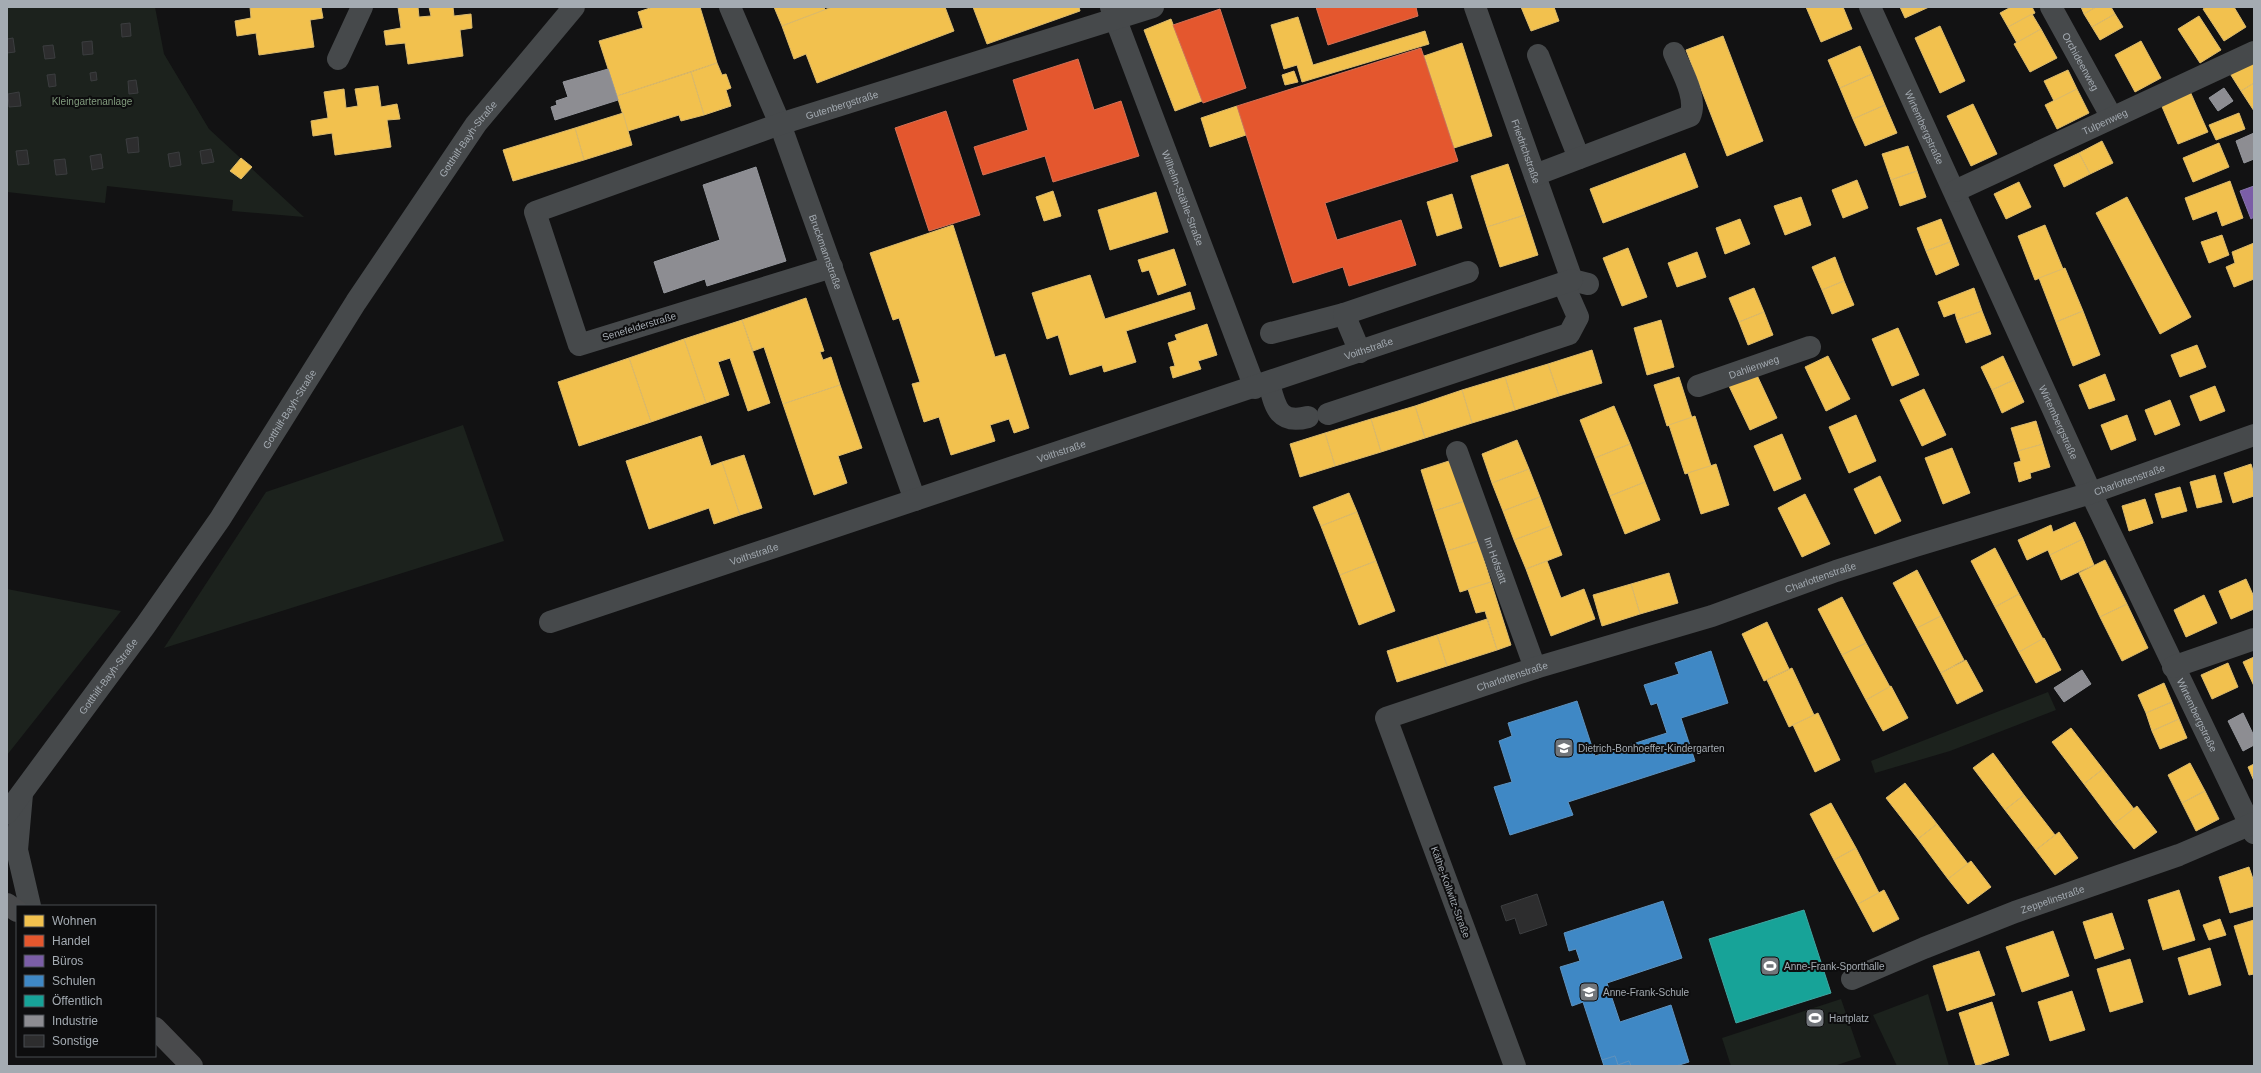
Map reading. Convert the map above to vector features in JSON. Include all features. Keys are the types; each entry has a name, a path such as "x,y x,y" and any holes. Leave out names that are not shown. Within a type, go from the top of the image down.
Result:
{"main road":[{"path":"7,904 16,910"},
{"path":"156,1029 192,1066"}],"street":[{"path":"338,59 362,7"},
{"name":"Gotthilf-Bayh-Straße","path":"7,813 15,795 220,519 356,302 476,124 574,7"},
{"name":"Bruckmannstraße","path":"730,7 780,124 914,500"},
{"name":"Gutenbergstraße","path":"534,212 780,124 1114,13 1153,7"},
{"name":"Friedrichstraße","path":"1318,416 1569,334 1578,317 1574,282 1475,7"},
{"name":"Wirtembergstraße","path":"1870,7 1955,191 2091,493 2173,667 2253,827"},
{"name":"Orchideenweg","path":"2050,7 2111,116"},
{"name":"Wilhelm-Stähle-Straße","path":"1114,13 1262,385 1275,408 1285,417 1298,420 1318,416"},
{"name":"Tulpenweg","path":"1955,191 2111,116 2254,52"},
{"path":"1535,175 1690,116 1693,110 1691,97 1674,53"},
{"path":"1538,55 1579,158"},
{"name":"Senefelderstraße","path":"534,212 579,345 832,267"},
{"path":"1271,333 1344,314 1468,272"},
{"name":"Voithstraße","path":"550,622 1574,282"},
{"path":"1344,314 1360,352"},
{"name":"Dahlienweg","path":"1698,386 1810,347"},
{"name":"Charlottenstraße","path":"1386,718 1535,668 1712,616 1836,571 2091,493 2254,435"},
{"name":"Im Hofstätt","path":"1457,452 1535,668"},
{"path":"2173,667 2254,639"},
{"name":"Käthe-Kollwitz-Straße","path":"1386,718 1515,1066"},
{"path":"15,795 17,850 30,905"},
{"name":"Zeppelinstraße","path":"1852,979 2001,918 2179,855 2253,827"}],"green space":[{"name":"Kleingartenanlage","path":"7,7 155,7 164,54 209,129 304,217 232,211 233,200 107,186 105,203 7,192"},
{"path":"463,425 504,541 164,648 266,492"},
{"path":"7,589 121,611 7,755"},
{"path":"2048,692 2056,710 1950,751 1875,773 1871,761"},
{"path":"1928,994 1949,1066 1897,1066 1873,1015"},
{"name":"Hartplatz","path":"1841,999 1861,1057 1834,1066 1731,1066 1722,1038"}],"building: Wohnen":[{"path":"250,7 321,7 323,18 310,20 314,47 259,55 256,33 237,36 235,21 251,18"},
{"path":"398,7 418,7 419,17 431,16 429,7 453,7 454,16 471,14 472,28 460,30 463,56 408,64 405,43 386,45 384,31 401,28"},
{"path":"653,7 700,7 717,63 617,96 599,41 643,28 638,12"},
{"path":"774,7 824,7 825,10 782,26"},
{"path":"832,7 945,7 954,31 817,83 806,54 794,59 782,26"},
{"path":"973,7 1079,7 1080,11 987,44"},
{"path":"1521,7 1554,7 1559,21 1531,31"},
{"path":"1806,7 1843,7 1852,29 1821,42"},
{"path":"1900,7 1929,7 1905,18"},
{"path":"2011,7 2032,7 2035,13 2008,27 2000,13"},
{"path":"2081,7 2096,7 2084,14"},
{"path":"2096,7 2111,7 2115,14 2092,27 2084,14"},
{"path":"2206,7 2234,7 2246,27 2224,41 2203,9"},
{"path":"2032,14 2041,29 2017,43 2008,27"},
{"path":"2115,14 2123,27 2100,40 2092,27"},
{"path":"2199,16 2221,50 2200,63 2178,29"},
{"path":"1298,17 1313,65 1425,31 1429,44 1302,82 1297,65 1284,69 1271,25"},
{"path":"1171,19 1202,101 1175,111 1144,30"},
{"path":"1940,26 1965,81 1940,93 1915,38"},
{"path":"2041,29 2057,58 2030,72 2014,44"},
{"path":"1723,36 1763,141 1727,156 1686,50"},
{"path":"2141,41 2161,78 2135,92 2115,55"},
{"path":"1462,43 1492,136 1454,148 1424,56"},
{"path":"1860,46 1872,74 1840,88 1828,60"},
{"path":"2254,57 2254,83 2241,91 2229,72"},
{"path":"717,63 722,75 726,74 731,88 726,90 731,106 704,115 691,72"},
{"path":"2068,70 2077,89 2054,101 2044,81"},
{"path":"1294,71 1298,82 1285,85 1282,75"},
{"path":"691,72 704,115 681,121 679,115 628,131 617,96"},
{"path":"1872,74 1885,105 1853,119 1840,88"},
{"path":"2254,83 2254,111 2241,91"},
{"path":"378,86 381,107 397,104 400,119 387,120 391,147 335,155 332,133 313,136 311,121 328,118 324,92 344,89 346,108 358,106 355,89"},
{"path":"2077,89 2089,113 2057,129 2045,105"},
{"path":"2189,89 2208,132 2178,144 2160,102"},
{"path":"1973,104 1997,154 1971,166 1947,116"},
{"path":"1885,105 1897,133 1865,146 1853,119"},
{"path":"1237,106 1246,135 1210,147 1201,118"},
{"path":"623,113 632,145 584,160 575,128"},
{"path":"2239,113 2245,129 2216,140 2209,125"},
{"path":"575,128 584,160 513,181 503,150"},
{"path":"2102,141 2113,163 2090,174 2079,153"},
{"path":"2219,143 2229,167 2193,182 2183,158"},
{"path":"1908,146 1917,171 1891,180 1882,154"},
{"path":"1685,153 1698,187 1603,223 1590,189"},
{"path":"2079,153 2090,174 2064,187 2054,165"},
{"path":"241,158 252,167 241,179 230,171"},
{"path":"1508,164 1525,215 1487,227 1471,176"},
{"path":"1917,171 1926,197 1900,206 1891,180"},
{"path":"1857,180 1868,208 1843,218 1832,190"},
{"path":"2230,181 2243,218 2222,226 2217,211 2193,220 2185,198"},
{"path":"2019,182 2031,207 2006,219 1994,194"},
{"path":"1053,191 1061,216 1044,221 1036,197"},
{"path":"1156,192 1168,232 1110,250 1098,210"},
{"path":"1452,194 1462,228 1437,236 1427,202"},
{"path":"1801,197 1811,225 1785,235 1774,206"},
{"path":"2127,197 2191,317 2160,334 2096,213"},
{"path":"1525,215 1538,255 1500,267 1487,227"},
{"path":"1740,219 1750,244 1725,254 1716,228"},
{"path":"1941,219 1950,242 1926,251 1917,228"},
{"path":"953,225 995,357 1005,354 1029,428 1014,433 1009,419 990,425 995,441 951,455 939,417 924,422 912,384 920,382 899,318 893,320 870,253"},
{"path":"2045,225 2063,269 2035,280 2018,236"},
{"path":"2222,235 2229,255 2209,263 2201,242"},
{"path":"1950,242 1959,265 1936,275 1926,251"},
{"path":"2254,243 2254,279 2234,287 2226,267 2235,263 2232,252"},
{"path":"1628,248 1647,297 1622,306 1603,258"},
{"path":"1174,249 1186,285 1158,295 1149,270 1142,272 1138,260"},
{"path":"1697,252 1706,277 1677,287 1668,263"},
{"path":"1835,257 1844,281 1822,290 1812,267"},
{"path":"2065,268 2083,311 2056,322 2039,278"},
{"path":"1090,275 1105,319 1190,292 1195,309 1126,331 1136,362 1104,372 1102,365 1070,375 1058,335 1047,339 1032,293"},
{"path":"1844,281 1854,305 1832,314 1822,290"},
{"path":"1754,288 1764,312 1739,322 1729,298"},
{"path":"1974,288 1982,311 1957,320 1955,313 1944,317 1938,302"},
{"path":"806,298 824,351 820,352 823,360 831,357 840,385 783,404 764,347 753,351 742,320"},
{"path":"1982,311 1991,334 1966,343 1957,320"},
{"path":"2083,311 2100,355 2073,366 2056,322"},
{"path":"1764,312 1773,335 1748,345 1739,322"},
{"path":"742,320 770,403 748,411 730,358 718,362 729,395 706,403 684,339"},
{"path":"1661,320 1674,367 1647,375 1634,328"},
{"path":"1207,324 1217,355 1198,361 1201,369 1173,378 1170,367 1175,366 1168,343 1177,340 1175,335"},
{"path":"1898,328 1919,375 1892,386 1872,339"},
{"path":"684,339 706,403 651,422 629,358"},
{"path":"2197,345 2206,367 2180,377 2171,355"},
{"path":"1592,350 1602,383 1559,396 1548,364"},
{"path":"1828,356 1850,399 1826,411 1805,367"},
{"path":"2003,356 2014,380 1992,390 1981,367"},
{"path":"629,358 651,422 579,446 558,382"},
{"path":"1548,364 1559,396 1515,410 1505,377"},
{"path":"1756,373 1777,418 1750,430 1729,386"},
{"path":"2105,374 2115,400 2089,409 2079,385"},
{"path":"1505,377 1515,410 1472,423 1462,390"},
{"path":"1679,377 1692,418 1667,426 1654,385"},
{"path":"2014,380 2024,402 2002,413 1992,390"},
{"path":"840,385 862,448 838,456 847,483 814,495 783,404"},
{"path":"2215,386 2225,411 2200,421 2190,396"},
{"path":"1924,389 1946,435 1922,446 1900,400"},
{"path":"1462,390 1472,423 1425,438 1415,406"},
{"path":"2170,400 2180,425 2155,435 2145,410"},
{"path":"1415,406 1425,438 1381,452 1371,419"},
{"path":"1614,406 1630,444 1595,458 1580,420"},
{"path":"1856,415 1876,461 1849,473 1829,427"},
{"path":"2127,415 2136,440 2111,450 2101,425"},
{"path":"1695,416 1711,466 1685,474 1669,425"},
{"path":"1371,419 1381,452 1335,466 1325,433"},
{"path":"2036,421 2043,444 2018,451 2011,428"},
{"path":"1325,433 1335,466 1300,477 1290,444"},
{"path":"1782,434 1801,479 1774,491 1754,446"},
{"path":"701,436 711,466 722,462 740,515 714,524 709,508 649,529 626,461"},
{"path":"1517,440 1529,469 1492,483 1482,454"},
{"path":"1630,444 1645,482 1610,496 1595,458"},
{"path":"2043,444 2050,467 2030,473 2031,478 2019,482 2014,463 2021,461 2018,451"},
{"path":"1952,448 1970,493 1943,504 1925,458"},
{"path":"744,455 762,508 740,515 722,462"},
{"path":"1452,460 1465,501 1434,511 1421,470"},
{"path":"1716,464 1729,505 1701,514 1688,473"},
{"path":"2251,464 2254,474 2254,496 2233,503 2224,473"},
{"path":"1529,469 1540,497 1503,511 1492,483"},
{"path":"2215,475 2222,502 2197,508 2190,482"},
{"path":"1880,476 1901,521 1875,534 1854,489"},
{"path":"1645,482 1660,520 1625,534 1610,496"},
{"path":"2180,487 2187,511 2162,518 2155,494"},
{"path":"1349,493 1357,512 1321,526 1313,507"},
{"path":"1805,494 1830,544 1802,557 1778,508"},
{"path":"1540,497 1551,526 1514,540 1503,511"},
{"path":"2145,499 2153,523 2129,531 2122,506"},
{"path":"1465,501 1478,541 1447,551 1434,511"},
{"path":"1357,512 1376,561 1340,575 1321,526"},
{"path":"2075,522 2083,539 2050,555 2048,550 2027,560 2018,540 2051,525 2053,532"},
{"path":"1551,526 1562,555 1526,569 1514,540"},
{"path":"2083,539 2094,565 2061,580 2050,555"},
{"path":"1478,541 1491,582 1460,592 1447,551"},
{"path":"1995,548 2019,594 1995,607 1971,561"},
{"path":"2105,560 2127,604 2100,617 2079,573"},
{"path":"1376,561 1395,611 1359,625 1340,575"},
{"path":"1547,561 1561,598 1584,589 1595,619 1551,636 1526,569"},
{"path":"1917,570 1941,616 1917,628 1893,583"},
{"path":"1669,573 1678,603 1640,614 1631,584"},
{"path":"2246,579 2254,597 2254,609 2231,619 2219,591"},
{"path":"1491,582 1511,645 1497,650 1485,611 1476,613 1468,589"},
{"path":"1631,584 1640,614 1602,626 1593,595"},
{"path":"2019,594 2043,639 2019,652 1995,607"},
{"path":"2204,595 2217,623 2186,637 2174,610"},
{"path":"1842,597 1866,643 1842,655 1818,609"},
{"path":"2127,604 2148,648 2122,661 2100,617"},
{"path":"1941,616 1964,660 1941,673 1917,628"},
{"path":"1487,619 1497,650 1447,666 1437,635"},
{"path":"1767,622 1789,669 1764,681 1742,634"},
{"path":"1437,635 1447,666 1397,682 1387,651"},
{"path":"2044,638 2061,670 2036,683 2019,652"},
{"path":"1866,643 1890,687 1866,700 1842,655"},
{"path":"2254,657 2254,686 2243,662"},
{"path":"1966,660 1983,691 1957,704 1941,673"},
{"path":"2228,663 2238,687 2212,699 2201,675"},
{"path":"1792,668 1814,715 1789,727 1767,680"},
{"path":"2164,683 2172,702 2146,713 2138,695"},
{"path":"1891,686 1908,718 1883,731 1866,700"},
{"path":"2172,702 2179,719 2152,731 2146,713"},
{"path":"1818,713 1840,760 1815,772 1793,725"},
{"path":"2179,719 2187,738 2160,749 2152,731"},
{"path":"2071,728 2103,769 2084,784 2052,742"},
{"path":"1993,753 2024,795 2005,810 1973,768"},
{"path":"2190,763 2205,791 2182,803 2168,775"},
{"path":"2254,764 2254,781 2248,767"},
{"path":"2103,769 2134,809 2114,824 2084,784"},
{"path":"1905,783 1937,824 1918,839 1886,798"},
{"path":"2205,791 2219,819 2196,831 2182,803"},
{"path":"2024,795 2055,835 2036,850 2005,810"},
{"path":"1831,803 1856,848 1834,860 1810,814"},
{"path":"2137,806 2157,832 2134,849 2114,824"},
{"path":"1937,824 1968,864 1948,879 1918,839"},
{"path":"2059,832 2078,858 2055,875 2036,850"},
{"path":"1856,848 1879,893 1858,904 1834,860"},
{"path":"1971,861 1991,887 1968,904 1948,879"},
{"path":"2249,867 2254,882 2254,906 2230,913 2219,877"},
{"path":"1884,890 1899,919 1873,932 1858,904"},
{"path":"2179,890 2195,940 2163,950 2148,900"},
{"path":"2112,913 2124,949 2095,959 2083,922"},
{"path":"2220,919 2226,935 2209,940 2203,925"},
{"path":"2254,920 2254,974 2249,975 2234,926"},
{"path":"2053,931 2069,976 2022,992 2006,947"},
{"path":"2210,948 2221,985 2189,995 2178,958"},
{"path":"1979,951 1995,995 1947,1011 1933,966"},
{"path":"2130,959 2143,1002 2110,1012 2097,969"},
{"path":"2072,991 2085,1030 2050,1041 2038,1002"},
{"path":"1992,1002 2009,1055 1976,1066 1959,1013"}],"building: Handel":[{"path":"1316,7 1416,7 1418,16 1328,45"},
{"path":"1220,9 1246,88 1203,103 1173,25"},
{"path":"1421,48 1458,161 1325,203 1337,240 1401,220 1416,265 1349,286 1343,267 1293,283 1237,106"},
{"path":"1078,59 1094,110 1121,101 1139,156 1053,182 1045,156 983,175 974,147 1028,130 1013,80"},
{"path":"946,111 980,215 929,231 895,128"}],"building: Büros":[{"path":"2254,186 2254,217 2251,219 2240,191"}],"building: Schulen":[{"path":"1711,651 1728,703 1681,718 1695,761 1568,802 1573,815 1510,835 1494,787 1512,782 1499,741 1512,736 1508,723 1577,701 1595,756 1667,733 1657,703 1651,705 1644,685 1679,674 1675,663"},
{"name":"Anne-Frank-Schule","path":"1663,901 1682,958 1607,983 1620,1022 1671,1005 1689,1062 1676,1066 1631,1066 1629,1061 1618,1065 1615,1056 1602,1060 1583,1002 1572,1006 1560,967 1580,961 1576,949 1569,951 1564,933"},
{"path":"1615,1056 1618,1065 1629,1061 1631,1066 1604,1066 1602,1060"}],"building: Öffentlich":[{"name":"Anne-Frank-Sporthalle","path":"1804,910 1831,993 1736,1023 1709,939"}],"building: Industrie":[{"path":"608,69 618,100 555,120 551,107 557,105 556,101 568,97 563,82"},
{"path":"2224,88 2233,101 2218,111 2209,98"},
{"path":"2254,133 2254,159 2244,163 2236,141"},
{"path":"756,167 786,261 707,286 705,279 664,293 654,262 720,240 703,185"},
{"path":"2082,670 2091,684 2064,702 2054,688"},
{"path":"2243,713 2254,736 2254,745 2243,751 2228,721"}],"building: Sonstige":[{"path":"130,23 131,36 122,37 121,24"},
{"path":"13,38 15,52 7,53 7,39"},
{"path":"92,41 93,54 83,55 82,42"},
{"path":"53,45 55,58 45,59 43,46"},
{"path":"96,72 97,80 91,81 90,73"},
{"path":"55,74 56,86 49,87 47,75"},
{"path":"136,80 138,93 129,94 128,81"},
{"path":"19,92 21,106 9,107 8,94"},
{"path":"138,137 139,152 128,153 126,139"},
{"path":"211,149 214,162 202,164 200,151"},
{"path":"27,150 29,164 18,165 16,151"},
{"path":"179,152 181,165 170,167 168,154"},
{"path":"101,154 103,168 92,170 90,156"},
{"path":"65,159 67,174 56,175 54,160"},
{"path":"1537,894 1547,925 1520,934 1515,918 1506,921 1501,906"}],"place":[{"name":"Dietrich-Bonhoeffer-Kindergarten","path":"1564,748"},
{"name":"Anne-Frank-Sporthalle","path":"1770,966"},
{"name":"Anne-Frank-Schule","path":"1589,992"},
{"name":"Hartplatz","path":"1815,1018"}]}
